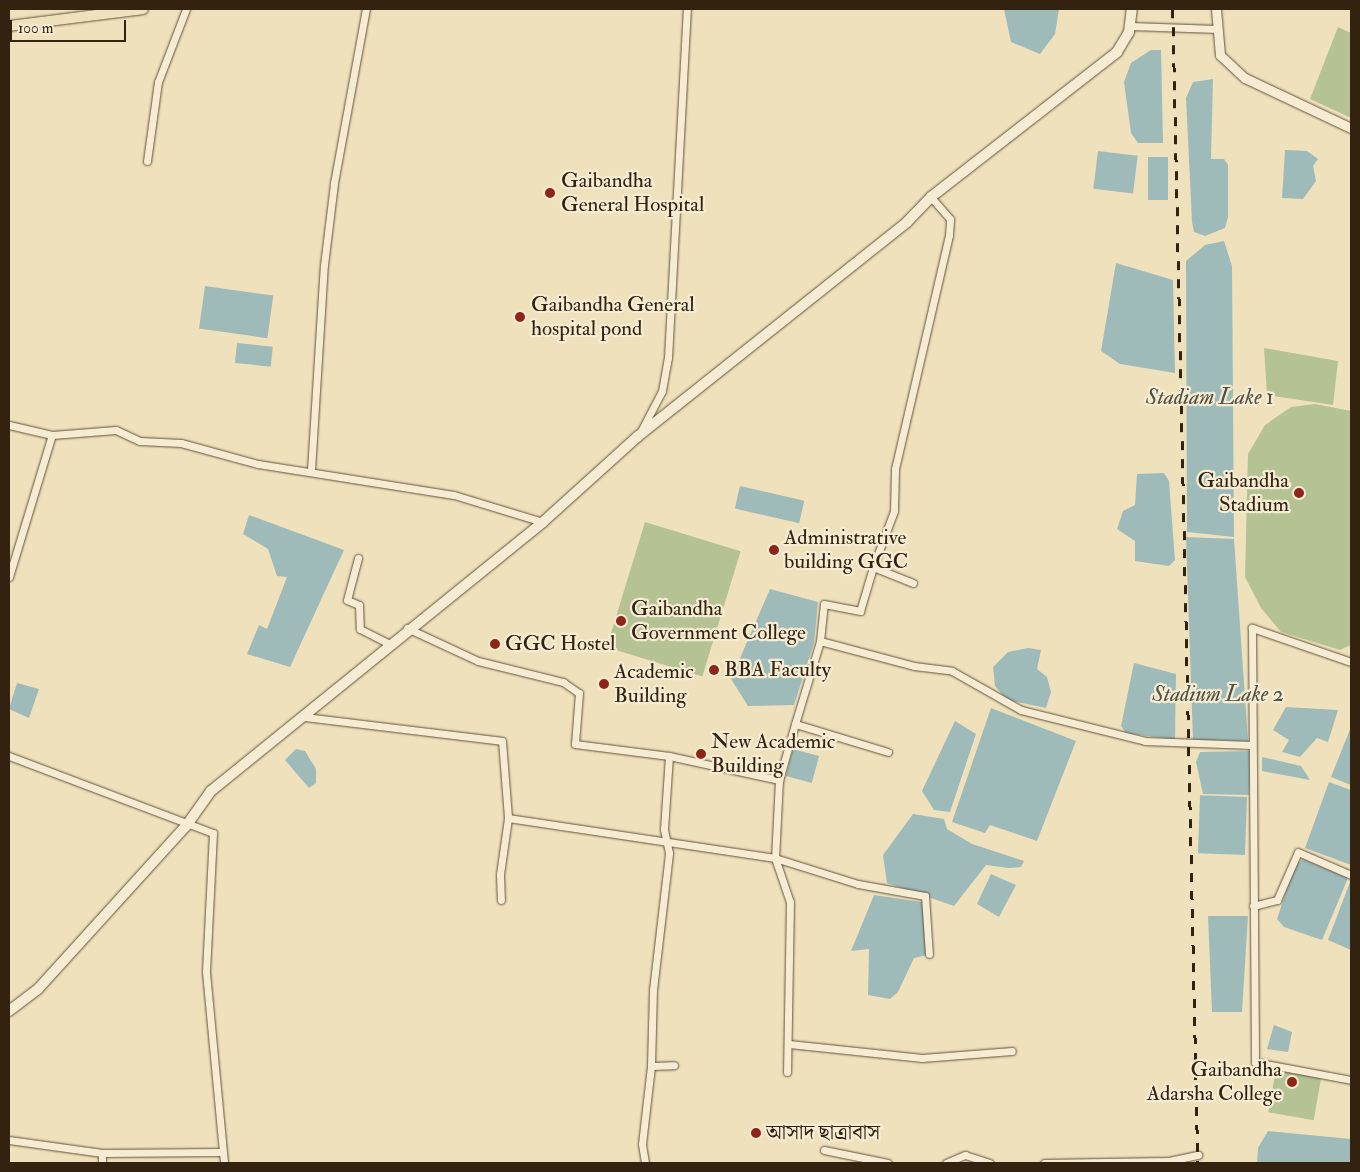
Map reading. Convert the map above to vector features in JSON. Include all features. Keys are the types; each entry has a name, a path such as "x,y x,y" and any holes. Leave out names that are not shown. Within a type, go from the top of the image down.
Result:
{"main road":[{"path":"9,26 143,9"},
{"path":"9,1012 38,989 186,826 211,791 304,717 406,628 543,522 637,437 907,222 931,197 1117,52 1130,26 1132,9"}],"street":[{"path":"146,161 158,82 186,9"},
{"path":"311,470 324,265 334,183 366,9"},
{"path":"637,437 662,391 668,358 688,9"},
{"path":"1216,9 1220,56 1245,78 1351,128"},
{"path":"1130,26 1218,29"},
{"path":"787,1072 789,1044 790,902 775,858 779,780 820,641 824,604 860,611 873,567 894,511 895,470 949,235 950,219 931,197"},
{"path":"9,425 52,435 116,430 140,441 181,443 258,464 311,470 454,495 543,522"},
{"path":"9,577 52,435"},
{"path":"358,558 348,600 359,605 360,629 389,644"},
{"path":"873,567 913,583"},
{"path":"406,628 478,661 563,682 580,693 575,744 669,756 779,780"},
{"path":"1351,662 1252,628 1250,745 1255,1062 1351,1080"},
{"path":"820,641 914,666 952,671 1021,710 1145,741 1250,745"},
{"path":"304,717 502,741 508,818 500,874 501,900"},
{"path":"796,724 888,752"},
{"path":"9,756 186,826 213,833 216,850 206,972 220,1152 224,1163"},
{"path":"645,1163 642,1144 651,1066 653,990 667,840 669,756"},
{"path":"508,818 667,840 775,858 858,884 925,896 929,954"},
{"path":"1253,906 1277,900 1298,852 1351,875"},
{"path":"789,1044 922,1058 1012,1051"},
{"path":"651,1066 674,1066"},
{"path":"9,1140 102,1153 220,1152"},
{"path":"824,1150 851,1161 888,1163"},
{"path":"102,1153 102,1163"},
{"path":"946,1163 965,1155 990,1163"},
{"path":"1044,1163 1169,1160 1198,1155"}],"green space":[{"path":"1338,27 1351,33 1351,118 1310,99"},
{"path":"1264,348 1338,361 1333,405 1267,395"},
{"name":"Gaibandha Stadium","path":"1315,404 1351,411 1351,645 1340,650 1281,632 1261,608 1245,577 1248,454 1265,425 1291,407"},
{"path":"645,522 741,551 702,677 607,647"},
{"path":"1276,1069 1321,1077 1314,1120 1268,1112"}],"water":[{"path":"1004,9 1059,9 1055,34 1040,54 1011,42"},
{"path":"1151,50 1161,50 1163,143 1138,143 1131,133 1124,82 1131,63"},
{"path":"1213,79 1211,159 1224,159 1228,165 1228,217 1225,228 1205,236 1194,232 1192,222 1186,98 1193,82"},
{"path":"1285,150 1307,151 1318,159 1313,166 1316,181 1303,199 1282,198"},
{"path":"1098,151 1138,156 1133,194 1093,189"},
{"path":"1148,157 1168,157 1168,200 1148,200"},
{"name":"Stadiam Lake 1","path":"1224,241 1232,266 1234,537 1187,532 1186,261 1205,245"},
{"path":"1116,263 1173,280 1175,373 1120,364 1101,351"},
{"path":"205,286 273,296 267,338 199,329"},
{"path":"237,343 273,347 271,367 235,363"},
{"path":"1164,473 1169,481 1175,560 1169,566 1135,561 1135,541 1117,529 1123,511 1135,505 1137,474"},
{"path":"740,486 804,501 799,523 735,508"},
{"path":"249,515 344,550 290,667 247,654 259,625 267,629 287,577 277,576 268,549 243,534"},
{"name":"Stadium Lake 2","path":"1186,537 1234,539 1248,741 1193,740"},
{"path":"770,589 818,602 814,643 794,705 748,706 731,679"},
{"path":"1028,648 1041,650 1037,669 1047,677 1051,692 1046,708 1007,700 995,686 993,667 1008,652"},
{"path":"1134,663 1176,674 1175,740 1126,733 1121,726"},
{"path":"17,683 39,689 29,718 9,709"},
{"path":"1286,707 1338,710 1328,742 1317,738 1300,757 1282,752 1289,740 1273,730"},
{"path":"991,708 1076,741 1037,841 990,825 985,833 952,822"},
{"path":"955,721 976,734 950,812 934,810 922,791"},
{"path":"1351,727 1351,785 1331,777"},
{"path":"296,749 305,751 316,769 316,783 309,788 285,760"},
{"path":"793,749 819,756 812,783 786,776"},
{"path":"1251,751 1249,795 1203,794 1196,762 1200,752"},
{"path":"1262,757 1301,766 1310,780 1262,771"},
{"path":"1329,782 1351,790 1351,865 1305,848"},
{"path":"1200,795 1247,797 1245,855 1198,853"},
{"path":"913,814 944,819 947,829 972,844 1024,861 1021,867 1009,868 986,865 954,906 887,883 883,855"},
{"path":"1303,859 1348,878 1322,940 1284,927 1277,919 1294,867"},
{"path":"991,874 1016,885 999,917 977,904"},
{"path":"1351,882 1351,950 1328,940"},
{"path":"874,895 928,903 927,955 914,958 898,992 890,999 868,995 869,949 851,951"},
{"path":"1208,916 1248,916 1242,1012 1212,1012"},
{"path":"1274,1025 1292,1032 1288,1052 1267,1049"},
{"path":"1268,1131 1351,1139 1351,1163 1257,1163 1258,1148"}],"railway":[{"path":"1173,9 1198,1163"}],"place":[{"name":"Gaibandha General Hospital","path":"550,193"},
{"name":"Gaibandha General hospital pond","path":"520,317"},
{"name":"Gaibandha Stadium","path":"1299,493"},
{"name":"Administrative building GGC","path":"774,550"},
{"name":"Gaibandha Government College","path":"621,621"},
{"name":"GGC Hostel","path":"495,644"},
{"name":"BBA Faculty","path":"714,670"},
{"name":"Academic Building","path":"604,684"},
{"name":"New Academic Building","path":"701,754"},
{"name":"Gaibandha Adarsha College","path":"1292,1082"},
{"name":"আসাদ ছাত্রাবাস","path":"756,1133"}]}
